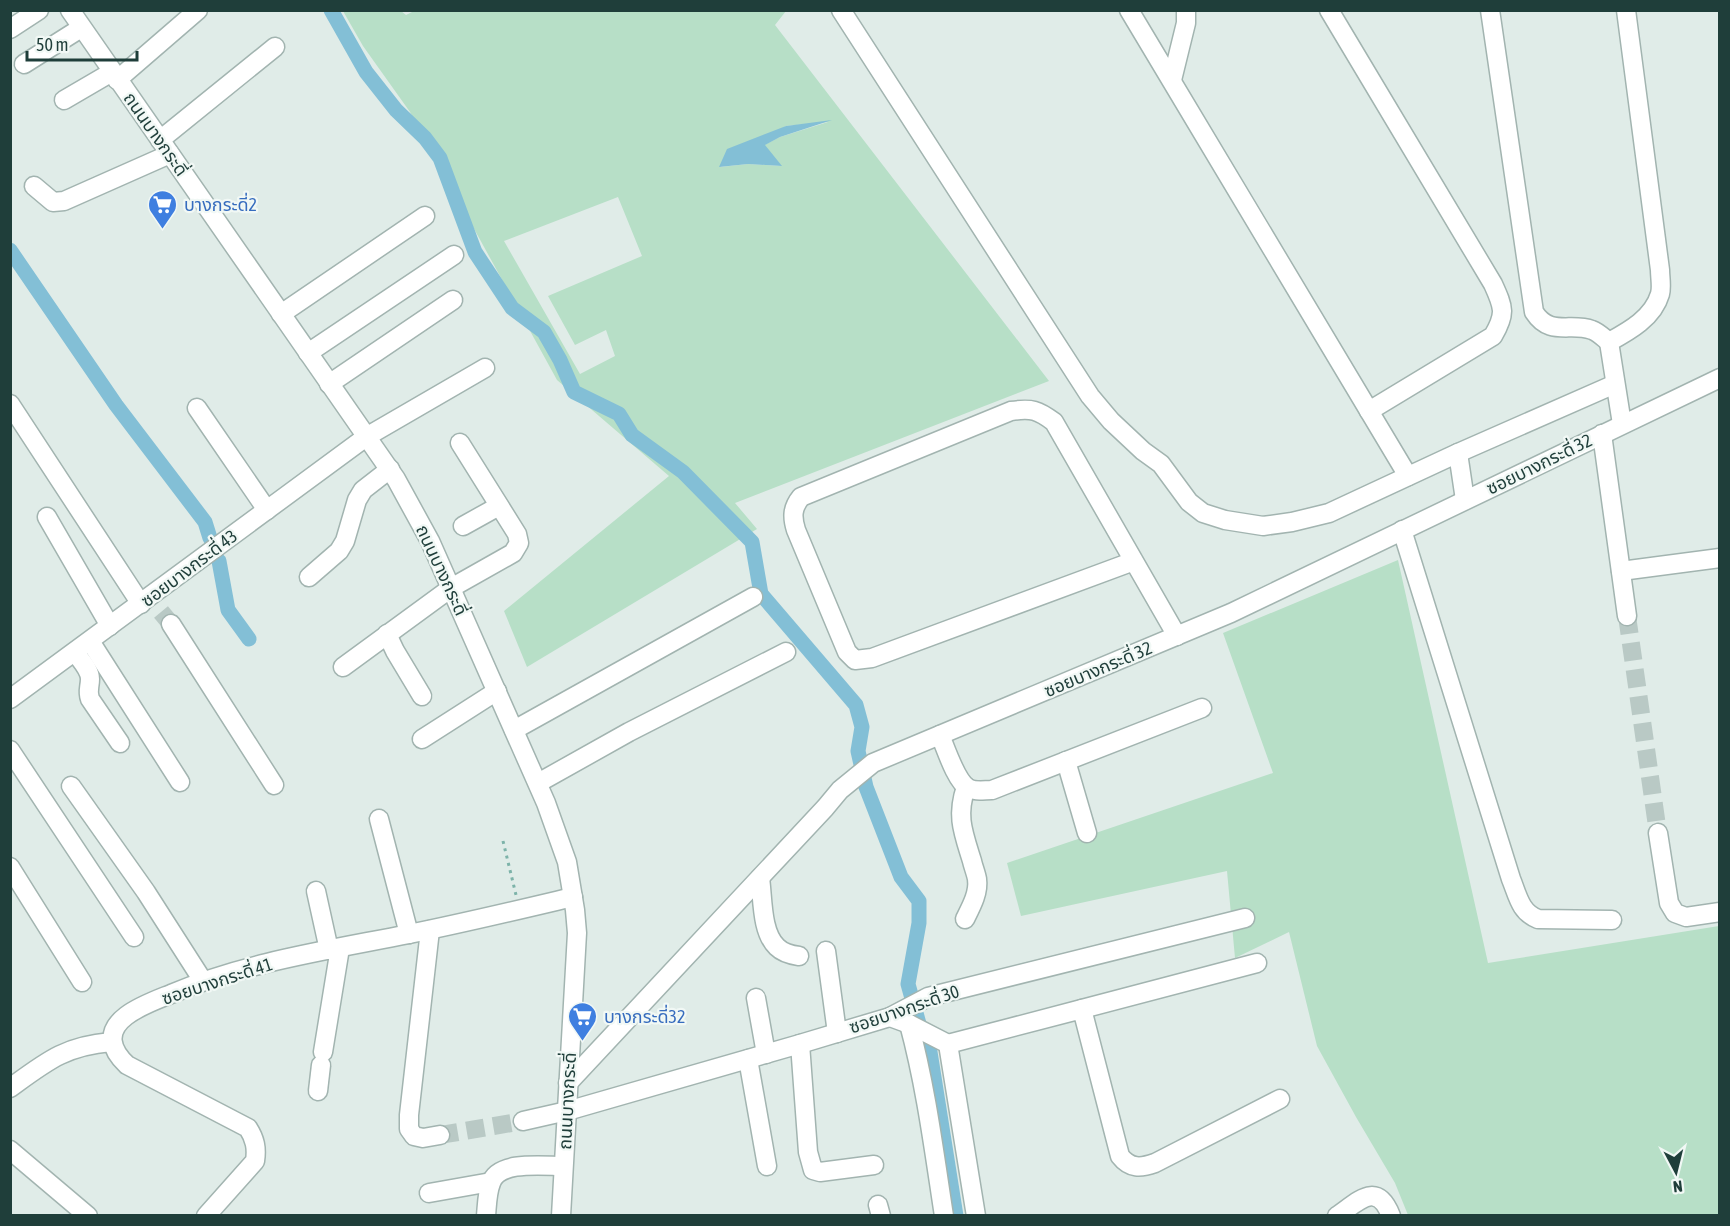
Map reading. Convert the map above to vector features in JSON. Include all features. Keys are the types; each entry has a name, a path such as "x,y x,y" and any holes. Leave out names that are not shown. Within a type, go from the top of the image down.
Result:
{"street":[{"path":"10,29 39,10"},
{"name":"ถนนบางกระดี่","path":"70,10 390,469 430,541 538,783 567,862 577,933 561,1215"},
{"path":"64,100 115,76 198,10"},
{"path":"841,10 1090,396 1143,451 1161,464 1189,502 1203,513 1225,520 1263,526 1329,513 1615,384"},
{"path":"1129,10 1408,476"},
{"path":"1172,80 1186,23 1186,10"},
{"path":"1329,10 1493,284 1503,306 1502,321 1493,336 1369,411"},
{"path":"1490,10 1534,312 1540,322 1556,328 1593,330 1609,342 1622,424"},
{"path":"1609,342 1629,331 1650,312 1660,293 1660,270 1626,10"},
{"path":"24,64 81,28"},
{"path":"34,186 52,202 63,201 165,147 274,47"},
{"path":"281,315 425,216"},
{"path":"308,353 454,255"},
{"path":"329,384 453,300"},
{"name":"ซอยบางกระดี่ 43","path":"12,694 110,626 156,609 267,510 366,436 485,368"},
{"name":"ซอยบางกระดี่ 32","path":"568,1083 840,790 873,764 1231,613 1719,378"},
{"path":"10,404 156,609 274,785"},
{"path":"197,408 267,510"},
{"path":"1134,561 872,658 855,660 847,652 792,517 795,505 801,497 1011,411 1025,409 1039,411 1054,422 1134,561 1177,636"},
{"path":"1602,434 1627,616"},
{"path":"343,667 451,588 513,553 519,543 517,534 460,443"},
{"path":"1458,453 1465,500"},
{"path":"309,577 339,551 345,541 357,500 363,490 390,469"},
{"path":"463,526 499,506"},
{"path":"47,517 110,626"},
{"path":"1402,530 1511,879 1523,909 1529,916 1538,919 1612,920"},
{"path":"1621,571 1719,558"},
{"path":"514,730 753,597"},
{"path":"387,634 422,696"},
{"path":"90,640 180,782"},
{"path":"75,652 89,674 90,681 87,691 90,699 120,743"},
{"path":"538,783 629,732 786,652"},
{"path":"422,739 497,691"},
{"path":"940,735 966,787 976,790 992,790 1202,708"},
{"path":"10,750 134,937"},
{"path":"1066,761 1088,833"},
{"path":"71,786 146,892 203,981"},
{"path":"964,919 973,902 977,879 960,814 966,787"},
{"path":"379,819 409,934"},
{"path":"1658,833 1669,903 1675,913 1686,917 1719,912"},
{"path":"10,867 82,982"},
{"path":"760,878 767,925 772,940 779,949 799,956"},
{"path":"316,891 335,949 318,1091"},
{"name":"ซอยบางกระดี่ 41","path":"111,1042 114,1029 124,1017 148,1004 203,981 251,967 430,930 573,897"},
{"name":"ซอยบางกระดี่ 30","path":"523,1120 567,1111 837,1033 890,1017 924,999 1245,918"},
{"path":"430,930 409,1129 414,1136 423,1138 440,1135"},
{"path":"826,951 837,1033"},
{"path":"890,1017 929,1033 1082,1009 1257,963"},
{"path":"756,998 757,1057 767,1166"},
{"path":"1082,1009 1112,1130 1120,1156 1126,1164 1143,1167 1155,1163 1280,1099"},
{"path":"929,1033 919,1059 944,1215"},
{"path":"929,1033 976,1215"},
{"path":"10,1088 50,1058 89,1044 111,1042 116,1055 127,1065 248,1128 254,1137 257,1150 255,1161 206,1215"},
{"path":"800,1044 808,1152 813,1170 820,1172 874,1165"},
{"path":"10,1150 88,1215"},
{"path":"486,1215 491,1182 497,1172 507,1168 564,1166"},
{"path":"429,1193 491,1182"},
{"path":"1337,1215 1369,1195 1382,1199 1391,1215"}],"path":[{"path":"503,841 520,909"}],"green space":[{"path":"416,10 786,11 775,25 1049,381 735,503 757,529 527,667 504,611 669,476 557,380 410,112 363,46 343,11 401,11 406,15","holes":["828,122 780,137 764,145 781,166 748,164 720,167 786,126","618,197 642,256 548,296 575,345 606,330 615,356 580,374 504,241"]},
{"path":"1398,560 1488,963 1719,926 1719,1215 1408,1215 1395,1183 1317,1046 1289,932 1235,958 1227,871 1021,916 1007,863 1273,773 1223,633"}],"water":[{"path":"832,120 780,137 765,145 782,166 748,164 719,167 727,149 786,126"}],"waterway":[{"path":"331,10 366,72 396,110 425,138 440,158 475,252 512,308 544,332 574,392 619,414 632,435 683,472 752,542 761,594 856,705 862,727 858,751 866,787 901,877 919,901 919,923 908,984 921,1031 930,1052 956,1216"},
{"path":"10,250 116,405 205,522 210,538"},
{"path":"219,561 228,610 249,639"}],"tunnel":[{"path":"161,612 171,624"},
{"path":"1627,616 1658,833"},
{"path":"440,1135 523,1121"}],"place":[{"name":"บางกระดี่2","path":"163,230"},
{"name":"บางกระดี่32","path":"583,1042"}]}
